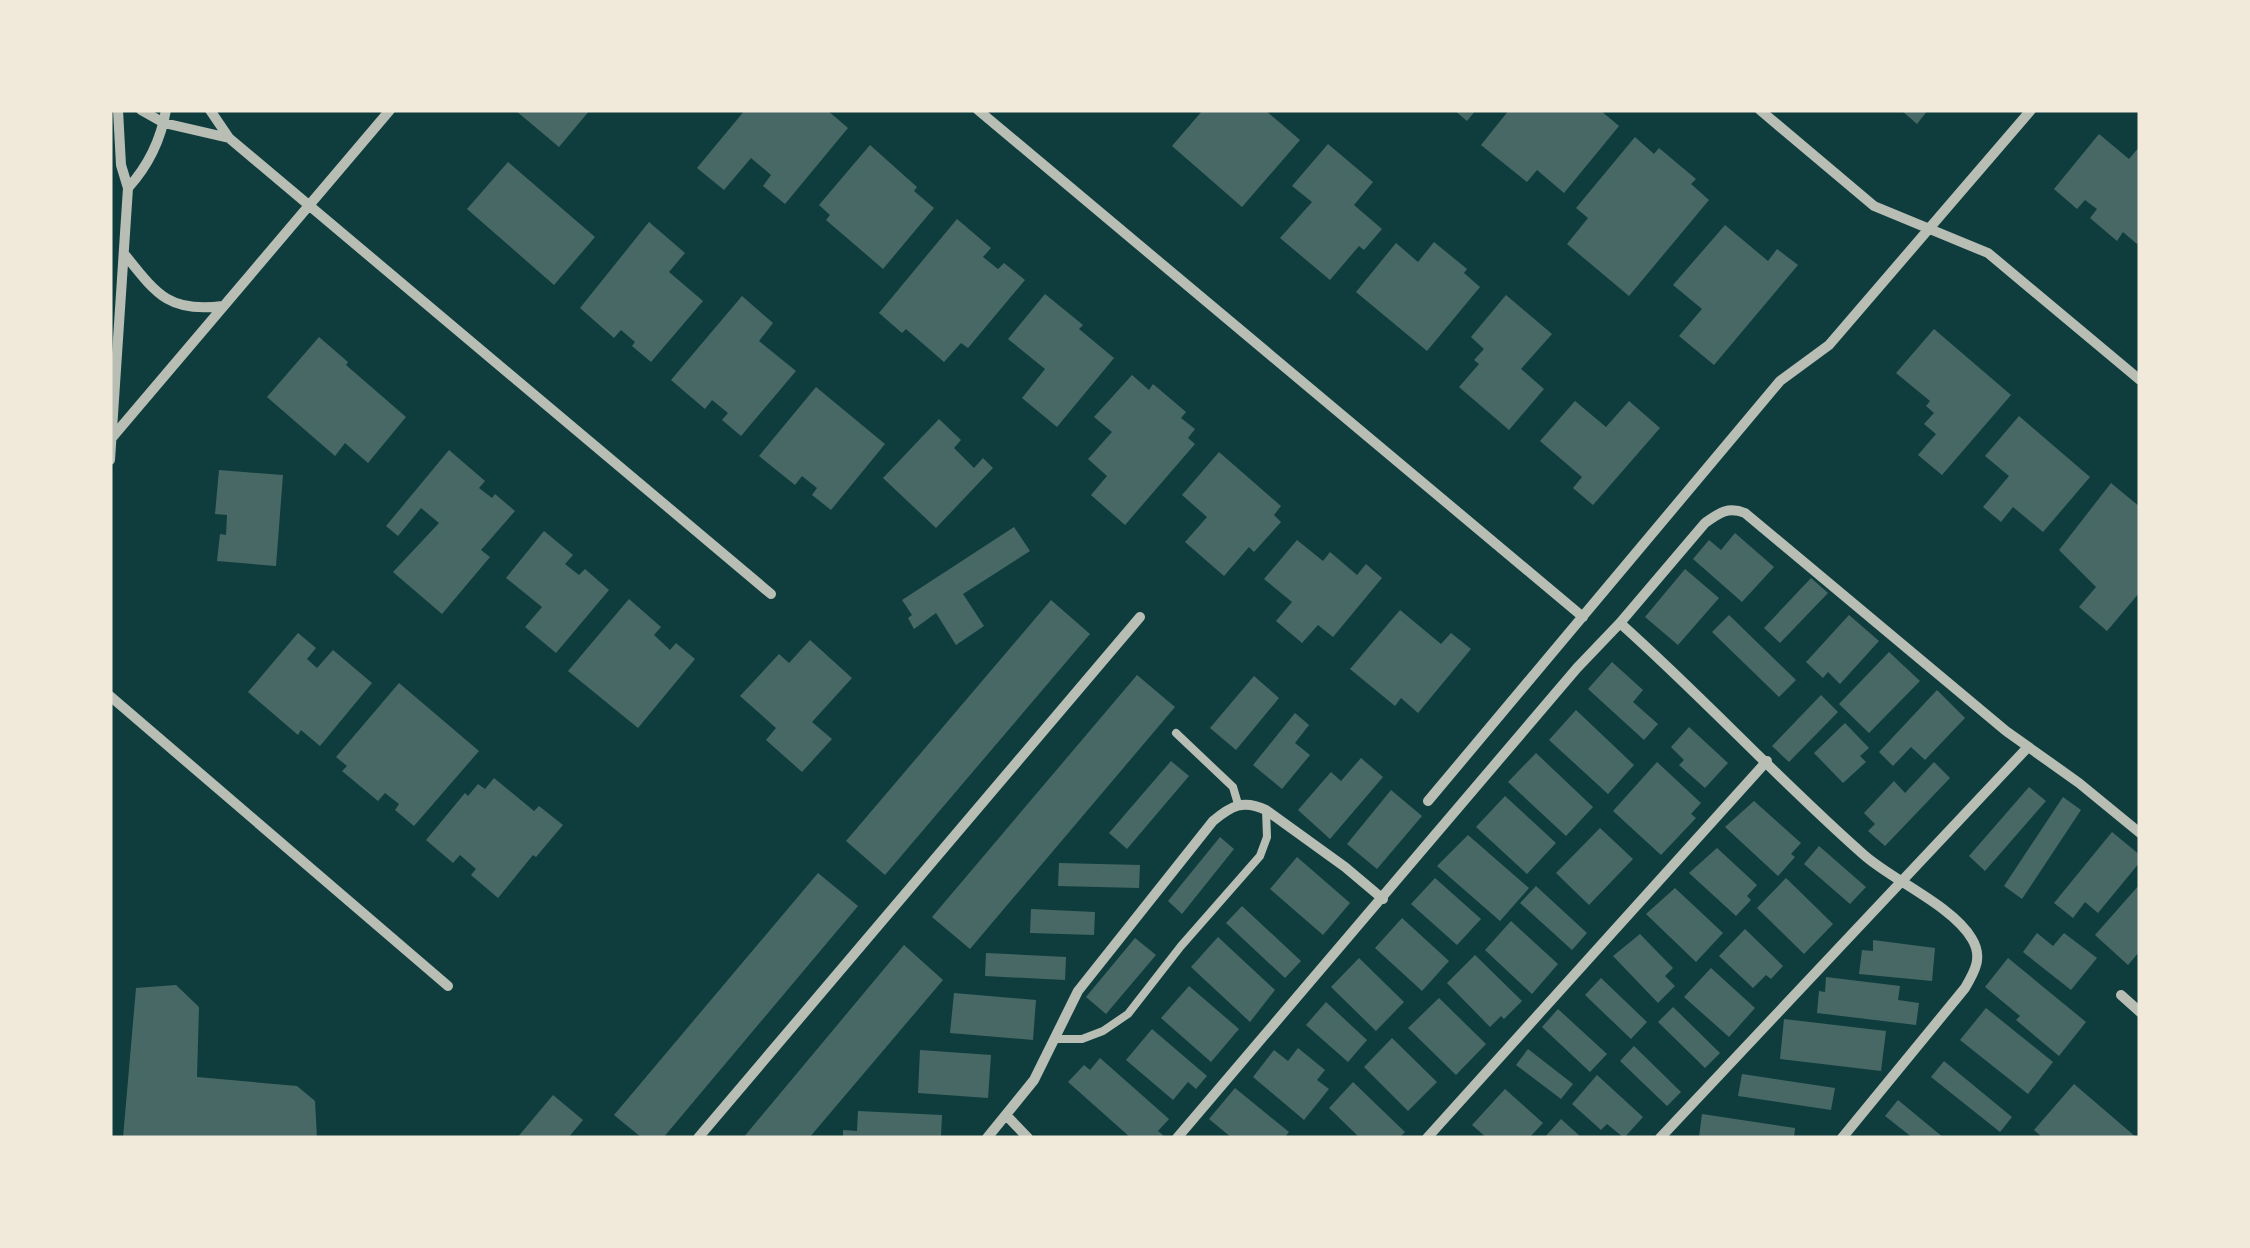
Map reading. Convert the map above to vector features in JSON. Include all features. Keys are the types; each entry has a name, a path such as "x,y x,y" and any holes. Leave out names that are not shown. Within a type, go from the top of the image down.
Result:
{"street":[{"path":"110,460 128,188 121,165 118,110"},
{"path":"128,188 144,171 164,124 164,110 154,115 142,111"},
{"path":"210,110 230,138 771,594"},
{"path":"111,438 390,110"},
{"path":"978,110 1583,617"},
{"path":"1760,110 1874,206 1988,253 2140,380"},
{"path":"1428,801 1780,382 1829,344 2031,110"},
{"path":"142,111 164,124 230,138"},
{"path":"126,255 166,300 185,308 224,306"},
{"path":"1176,1138 1565,682 1720,512 1733,508 1745,513 2028,747 2140,833"},
{"path":"698,1138 1140,617"},
{"path":"1620,623 1867,858 1904,881 1971,935 1978,952 1975,970 1965,988 1842,1138"},
{"path":"110,696 448,986"},
{"path":"1660,1138 2028,747"},
{"path":"1427,1138 1767,761"},
{"path":"988,1138 1034,1080 1078,991 1213,821 1238,804 1253,804 1266,810 1383,899"},
{"path":"2121,995 2140,1012"},
{"path":"1006,1115 1028,1138"}],"lane":[{"path":"1176,733 1233,787 1238,804"},
{"path":"1054,1039 1082,1039 1103,1032 1128,1014 1260,856 1266,837 1266,810"}],"building":[{"path":"515,110 590,110 559,147"},
{"path":"745,110 827,110 848,128 785,204 763,186 771,175 751,158 724,190 697,168"},
{"path":"1203,110 1265,110 1300,140 1242,207 1172,146"},
{"path":"1454,110 1476,110 1467,121"},
{"path":"1509,110 1600,110 1619,126 1564,193 1537,170 1527,182 1481,145"},
{"path":"1901,110 1928,110 1917,124"},
{"path":"2099,134 2129,159 2140,146 2137,244 2123,232 2117,241 2090,218 2097,209 2085,200 2077,209 2054,189"},
{"path":"1635,137 1654,154 1659,148 1696,179 1691,184 1709,200 1629,296 1567,244 1588,218 1576,208"},
{"path":"1328,144 1373,182 1354,205 1382,229 1364,250 1359,246 1330,280 1280,238 1312,202 1292,186"},
{"path":"870,145 917,187 914,191 934,208 883,269 826,220 830,215 819,205"},
{"path":"508,162 595,237 554,285 467,209"},
{"path":"957,219 991,248 983,257 998,269 1004,263 1025,280 968,348 961,343 944,362 906,329 902,333 879,313"},
{"path":"649,222 685,253 669,272 703,301 651,362 621,330 614,338 580,308"},
{"path":"1725,225 1768,261 1777,249 1798,265 1714,365 1679,336 1702,309 1673,285"},
{"path":"1434,242 1467,269 1464,273 1480,287 1427,351 1356,292 1396,243 1418,262"},
{"path":"1045,294 1083,325 1079,329 1114,358 1057,427 1022,398 1045,369 1008,339"},
{"path":"1506,295 1552,334 1521,369 1544,389 1509,430 1459,387 1479,364 1474,360 1484,349 1471,337"},
{"path":"742,296 773,323 759,341 796,371 741,436 722,420 728,413 712,400 705,409 671,380"},
{"path":"1934,329 2011,395 1942,475 1918,455 1936,434 1924,424 1934,413 1926,406 1930,401 1896,373"},
{"path":"319,337 406,417 368,463 345,443 335,456 267,397"},
{"path":"1132,375 1149,390 1153,384 1186,412 1181,418 1195,429 1188,438 1195,444 1125,525 1091,495 1107,476 1088,459 1112,432 1094,417"},
{"path":"816,387 885,444 831,510 812,495 817,488 802,476 795,485 759,456"},
{"path":"1575,401 1606,427 1629,401 1660,428 1593,505 1573,488 1582,477 1540,441"},
{"path":"2019,416 2090,477 2043,532 2013,507 2001,522 1983,507 2009,476 1985,456"},
{"path":"939,419 961,440 954,448 974,468 983,458 993,468 936,528 883,478"},
{"path":"449,450 485,481 479,488 492,498 495,494 515,511 481,550 490,557 442,614 393,572 439,523 421,508 398,536 386,526"},
{"path":"1219,452 1281,506 1274,515 1281,522 1254,552 1249,547 1224,576 1185,542 1207,517 1182,495"},
{"path":"219,470 283,475 276,566 217,561 220,534 226,535 227,515 215,514"},
{"path":"2111,483 2140,507 2140,592 2107,631 2079,607 2096,587 2059,550"},
{"path":"1014,527 1030,551 963,594 984,626 956,645 936,613 914,629 908,618 912,615 902,600"},
{"path":"544,531 573,555 565,564 579,575 585,569 609,590 556,653 525,627 542,607 506,578"},
{"path":"1735,533 1774,567 1742,602 1693,559 1709,540 1721,550"},
{"path":"1297,540 1323,561 1330,552 1357,575 1366,564 1382,578 1333,637 1318,625 1302,643 1276,621 1292,602 1264,579"},
{"path":"1685,569 1719,598 1678,645 1645,617"},
{"path":"1811,578 1828,593 1780,643 1764,628"},
{"path":"629,599 661,627 654,635 670,650 676,643 695,659 638,728 568,671"},
{"path":"1051,600 1090,634 885,875 846,841"},
{"path":"1400,610 1441,644 1451,633 1471,649 1418,713 1401,698 1395,706 1350,669"},
{"path":"1729,615 1796,680 1779,697 1712,632"},
{"path":"1849,615 1879,641 1840,684 1828,672 1823,678 1806,662"},
{"path":"298,633 316,648 307,659 317,668 333,650 372,683 320,746 301,730 298,735 248,692"},
{"path":"810,640 852,678 812,722 832,739 802,772 766,740 776,728 740,696 779,654 789,663"},
{"path":"1889,652 1920,681 1869,733 1839,704"},
{"path":"1612,662 1643,690 1633,702 1658,724 1644,740 1588,689"},
{"path":"1137,675 1175,707 970,949 932,917"},
{"path":"1254,676 1279,698 1236,750 1210,728"},
{"path":"399,683 479,751 414,826 395,810 399,804 385,793 378,801 342,771 347,766 336,757"},
{"path":"1937,690 1965,718 1925,760 1911,747 1893,766 1879,752"},
{"path":"1821,695 1838,712 1789,762 1772,746"},
{"path":"1576,710 1634,765 1608,794 1549,740"},
{"path":"1295,713 1309,725 1295,743 1310,755 1282,789 1253,765"},
{"path":"1845,723 1869,748 1860,756 1866,762 1843,783 1814,753"},
{"path":"1689,727 1728,763 1705,788 1679,765 1684,760 1671,747"},
{"path":"1536,753 1593,807 1566,836 1508,782"},
{"path":"1361,758 1383,777 1330,839 1298,810 1331,772 1341,781"},
{"path":"1171,761 1189,776 1127,849 1109,833"},
{"path":"1657,762 1701,803 1691,814 1696,818 1661,855 1613,811"},
{"path":"1934,762 1950,778 1885,846 1868,831 1875,824 1864,813 1894,781 1905,793"},
{"path":"494,778 534,811 539,806 563,825 498,898 471,875 476,869 460,855 453,863 426,840 465,793 468,796 478,784 485,789"},
{"path":"2029,787 2046,801 1985,871 1969,856"},
{"path":"1391,790 1422,816 1377,869 1347,844"},
{"path":"1505,796 1556,843 1527,874 1476,827"},
{"path":"2063,797 2081,810 2022,899 2004,886"},
{"path":"1754,801 1801,843 1791,854 1795,857 1778,876 1725,827"},
{"path":"1600,828 1633,859 1589,905 1556,873"},
{"path":"2112,832 2140,855 2140,862 2098,913 2085,902 2073,918 2054,903"},
{"path":"1468,835 1529,888 1500,921 1437,866"},
{"path":"1220,837 1234,849 1182,914 1168,901"},
{"path":"1819,846 1866,887 1850,904 1804,864"},
{"path":"1717,848 1757,885 1747,896 1751,900 1736,916 1689,873"},
{"path":"1297,857 1350,903 1323,935 1270,889"},
{"path":"1059,863 1140,865 1139,888 1058,886"},
{"path":"818,873 858,906 663,1138 642,1138 614,1115"},
{"path":"1435,878 1481,919 1457,945 1411,904"},
{"path":"1786,878 1833,924 1804,954 1757,908"},
{"path":"2140,884 2140,951 2128,965 2095,935"},
{"path":"1536,886 1587,933 1572,950 1520,903"},
{"path":"1675,888 1723,933 1696,962 1646,914"},
{"path":"1242,906 1301,961 1285,978 1226,923"},
{"path":"1031,909 1095,912 1094,935 1030,933"},
{"path":"1402,918 1449,961 1422,991 1375,948"},
{"path":"1511,921 1558,964 1532,994 1485,950"},
{"path":"1745,929 1783,966 1771,979 1766,975 1753,988 1719,956"},
{"path":"2037,933 2053,946 2064,933 2097,958 2071,990 2023,952"},
{"path":"1640,934 1673,968 1665,976 1675,986 1658,1003 1613,956"},
{"path":"1218,937 1275,990 1250,1022 1191,967"},
{"path":"1135,938 1156,955 1106,1014 1086,997"},
{"path":"1873,940 1935,948 1932,981 1859,974 1862,950 1873,951"},
{"path":"904,945 943,980 809,1138 743,1138"},
{"path":"986,953 1066,957 1065,980 985,976"},
{"path":"1475,955 1522,1001 1490,1027 1447,983"},
{"path":"1359,958 1404,1002 1376,1031 1331,987"},
{"path":"2008,958 2086,1022 2059,1056 1985,987"},
{"path":"1711,968 1755,1008 1729,1037 1684,997"},
{"path":"1826,977 1900,986 1898,1000 1919,1003 1916,1025 1817,1013 1819,991 1825,992"},
{"path":"1601,978 1647,1022 1631,1039 1585,995"},
{"path":"176,985 199,1007 197,1077 297,1086 315,1101 317,1138 123,1138 136,988"},
{"path":"1189,986 1239,1029 1211,1062 1161,1018"},
{"path":"954,993 1036,1000 1033,1040 950,1033"},
{"path":"1439,998 1486,1044 1456,1075 1408,1028"},
{"path":"1326,1002 1367,1040 1348,1062 1306,1025"},
{"path":"1673,1007 1720,1053 1705,1068 1658,1022"},
{"path":"1986,1008 2053,1062 2028,1094 1960,1040"},
{"path":"1558,1009 1607,1054 1590,1072 1542,1027"},
{"path":"1784,1019 1886,1031 1881,1071 1780,1059"},
{"path":"1152,1029 1207,1076 1196,1089 1188,1082 1173,1100 1126,1060"},
{"path":"1392,1038 1437,1082 1408,1111 1364,1067"},
{"path":"1634,1046 1681,1092 1667,1106 1620,1061"},
{"path":"1298,1048 1325,1070 1317,1080 1329,1089 1304,1120 1253,1077 1274,1050 1288,1061"},
{"path":"1528,1049 1573,1084 1561,1099 1516,1065"},
{"path":"920,1050 991,1055 988,1098 918,1093"},
{"path":"1100,1058 1169,1119 1158,1131 1163,1135 1161,1138 1131,1138 1068,1082 1084,1065 1090,1070"},
{"path":"1944,1061 2012,1117 2000,1132 1931,1077"},
{"path":"1742,1074 1835,1088 1831,1110 1738,1096"},
{"path":"1597,1075 1643,1117 1624,1138 1607,1124 1601,1130 1572,1104"},
{"path":"1353,1082 1405,1132 1399,1138 1360,1138 1329,1108"},
{"path":"2074,1084 2137,1138 2043,1138 2034,1130"},
{"path":"1235,1088 1289,1132 1284,1138 1232,1138 1209,1119"},
{"path":"1505,1089 1543,1123 1529,1138 1487,1138 1472,1125"},
{"path":"553,1095 583,1120 568,1138 517,1138"},
{"path":"1898,1100 1944,1138 1913,1138 1885,1116"},
{"path":"858,1111 942,1115 941,1136 843,1138 843,1130 857,1131"},
{"path":"1702,1114 1795,1128 1794,1138 1699,1137"},
{"path":"1561,1119 1582,1138 1544,1138"}]}
